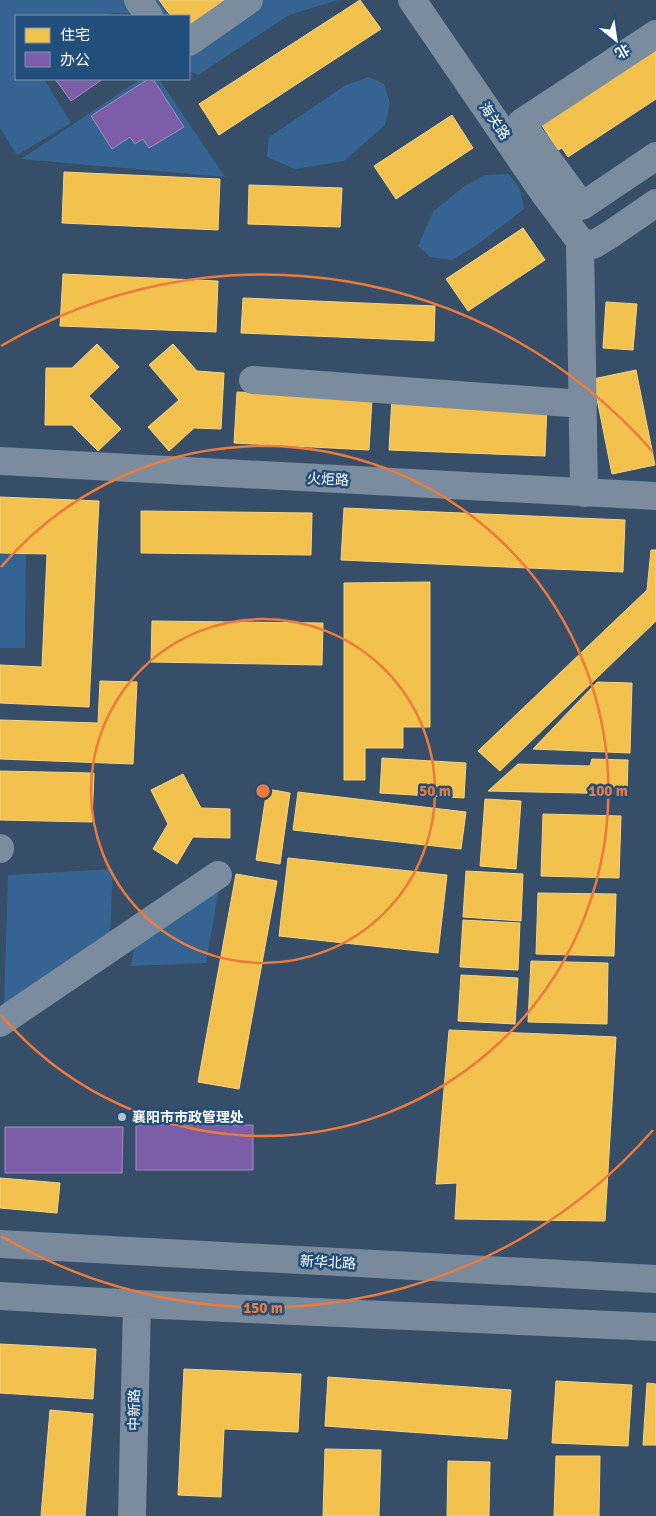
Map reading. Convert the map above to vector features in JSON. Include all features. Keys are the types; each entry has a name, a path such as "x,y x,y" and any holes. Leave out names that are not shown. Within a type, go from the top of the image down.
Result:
{"main road":[{"name":"新华北路","path":"0,1244 656,1279"},
{"path":"0,1296 137,1304 656,1327"}],"street":[{"path":"138,0 148,15"},
{"path":"190,41 250,0"},
{"name":"海关路","path":"412,0 544,193 580,241"},
{"path":"656,34 521,123 582,206 656,156"},
{"path":"584,493 580,241 593,245 656,203"},
{"path":"253,380 583,404"},
{"name":"火炬路","path":"0,461 656,496"},
{"path":"0,1023 218,875"},
{"name":"中新路","path":"132,1516 137,1304"}],"shaded area":[{"path":"0,0 338,0 289,15 198,75 190,71 190,15 113,13 108,15 15,15 15,80 45,80 71,123 17,155 0,128"},
{"path":"369,77 384,84 390,103 385,125 344,161 295,169 267,157 269,137 346,85"},
{"path":"140,80 160,80 225,177 21,159"},
{"path":"509,174 520,189 524,209 477,245 452,260 430,257 418,246 433,212 463,187 485,175"},
{"path":"0,554 26,554 25,648 0,648"},
{"path":"113,869 110,934 4,1005 8,875"},
{"path":"220,883 206,963 131,966 135,943"}],"building: 住宅":[{"path":"159,0 224,0 190,25 190,15 170,15"},
{"path":"360,0 381,29 219,135 199,104"},
{"path":"656,49 656,99 568,157 562,148 558,150 539,121"},
{"path":"452,115 473,148 396,199 374,166"},
{"path":"64,172 220,179 218,230 62,223"},
{"path":"249,185 342,188 340,227 248,224"},
{"path":"523,228 545,260 468,311 446,279"},
{"path":"63,274 218,281 216,332 60,326"},
{"path":"243,298 435,306 434,341 241,333"},
{"path":"606,302 637,304 633,350 603,348"},
{"path":"97,344 119,367 89,396 121,429 98,451 72,425 45,425 46,368 72,368"},
{"path":"173,344 197,371 224,373 221,429 194,428 169,451 148,427 179,400 149,365"},
{"path":"636,370 655,465 612,474 593,379"},
{"path":"237,392 372,399 369,450 234,443"},
{"path":"392,398 547,405 545,456 389,450"},
{"path":"0,497 99,501 89,707 0,703 0,665 42,667 47,554 0,553"},
{"path":"344,508 625,520 623,572 341,560"},
{"path":"141,511 312,513 311,555 141,553"},
{"path":"651,550 656,550 656,621 500,771 478,751 647,590"},
{"path":"430,582 430,727 403,727 403,748 365,748 365,780 344,780 344,583"},
{"path":"152,621 323,623 322,665 151,662"},
{"path":"100,681 137,682 133,764 0,759 0,720 98,723"},
{"path":"597,682 632,683 630,753 533,749"},
{"path":"382,758 466,763 464,798 380,793"},
{"path":"592,759 628,760 627,794 488,791 518,764 590,766"},
{"path":"0,771 94,773 92,822 0,820"},
{"path":"183,774 201,808 230,809 230,838 193,837 177,864 153,849 168,824 151,790"},
{"path":"267,789 290,793 280,864 256,860"},
{"path":"298,792 466,812 461,849 293,830"},
{"path":"485,799 521,801 516,869 480,866"},
{"path":"543,814 621,816 619,878 541,876"},
{"path":"288,858 447,875 438,953 279,936"},
{"path":"466,871 523,874 521,921 463,917"},
{"path":"236,874 277,881 239,1089 198,1082"},
{"path":"538,893 616,894 614,956 536,954"},
{"path":"463,920 520,923 518,970 460,967"},
{"path":"531,961 608,963 607,1024 528,1022"},
{"path":"461,975 518,978 515,1024 458,1021"},
{"path":"449,1030 616,1037 605,1221 455,1219 457,1183 436,1184"},
{"path":"0,1178 60,1183 57,1213 0,1208"},
{"path":"0,1344 96,1349 93,1399 0,1393"},
{"path":"184,1369 301,1374 298,1432 224,1429 221,1497 178,1495"},
{"path":"328,1377 511,1390 507,1439 325,1426"},
{"path":"556,1381 632,1385 628,1446 552,1443"},
{"path":"647,1383 656,1384 656,1445 643,1445"},
{"path":"50,1410 93,1414 85,1516 41,1516"},
{"path":"325,1449 381,1450 379,1516 323,1516"},
{"path":"556,1456 600,1456 599,1516 554,1516"},
{"path":"448,1461 490,1462 489,1516 447,1516"}],"building: 办公":[{"path":"56,80 102,80 71,101"},
{"path":"146,80 154,80 184,127 149,148 143,139 135,144 130,137 112,149 91,116"},
{"path":"136,1125 253,1125 253,1170 136,1170"},
{"path":"5,1127 123,1127 122,1173 5,1173"}],"place":[{"name":"襄阳市市政管理处","path":"122,1117"}]}
